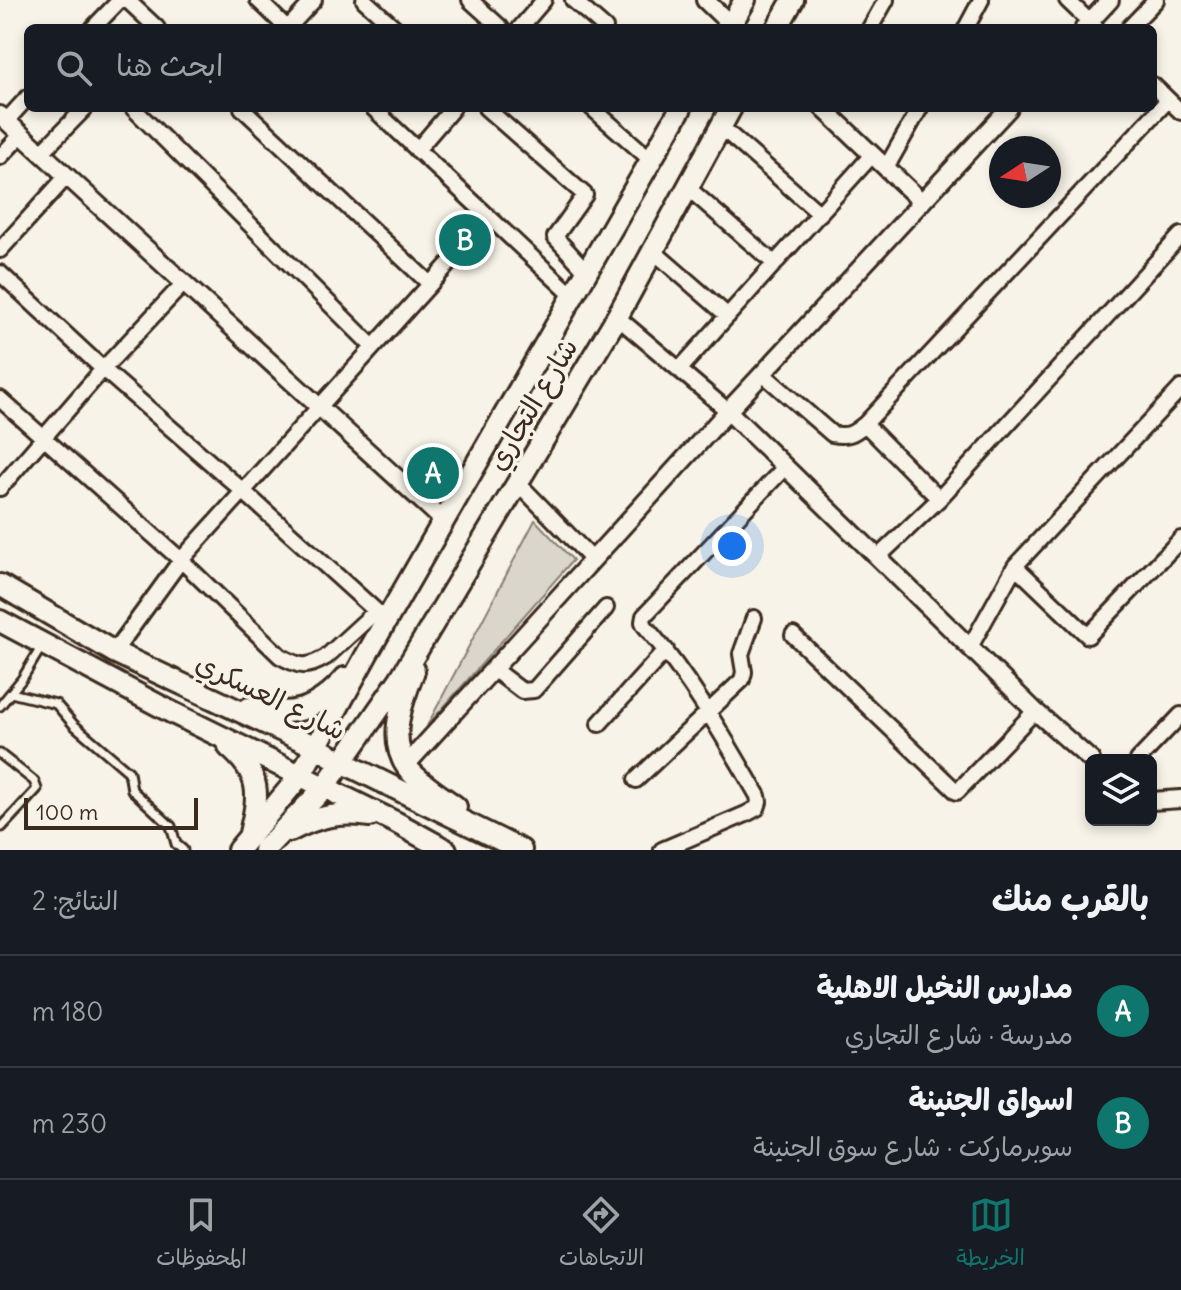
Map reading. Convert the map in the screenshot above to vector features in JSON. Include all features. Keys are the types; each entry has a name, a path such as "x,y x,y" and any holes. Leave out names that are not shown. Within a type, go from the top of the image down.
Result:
{"main road":[{"path":"731,24 745,0"},
{"path":"779,24 793,0"},
{"name":"شارع التجاري","path":"254,847 300,776 369,651 381,616 444,521 679,112"},
{"name":"شارع التجاري","path":"254,847 324,788 400,679 617,317 726,117"},
{"name":"شارع العسكري","path":"0,585 114,652 316,747 521,850"},
{"name":"شارع العسكري","path":"0,621 171,712 446,850"},
{"path":"432,625 399,713 399,750 406,765 427,785 498,838"},
{"path":"212,699 277,713 302,710 329,695 369,651"},
{"path":"171,712 220,740 237,753 250,771 257,800 254,847 329,815 369,816 397,823"}],"street":[{"path":"97,24 120,0"},
{"path":"127,0 153,24"},
{"path":"258,0 284,24"},
{"path":"292,24 314,0"},
{"path":"364,0 391,24"},
{"path":"470,0 497,24"},
{"path":"523,24 544,0"},
{"path":"573,0 600,24"},
{"path":"705,0 728,24"},
{"path":"872,24 886,0"},
{"path":"968,24 981,0"},
{"path":"1067,0 1088,24"},
{"path":"1092,24 1110,0"},
{"path":"1133,24 1156,0"},
{"path":"1157,89 1181,112"},
{"path":"24,100 3,118 444,521"},
{"path":"1157,112 1168,100"},
{"path":"41,153 81,112"},
{"path":"137,112 373,347"},
{"path":"246,112 430,284"},
{"path":"377,112 573,296"},
{"path":"417,150 450,112"},
{"path":"491,112 585,195 555,237 587,272"},
{"path":"597,112 650,159"},
{"path":"827,112 922,202"},
{"path":"886,168 918,112"},
{"path":"406,765 1005,112"},
{"path":"763,374 832,434 852,434 865,424 1157,112"},
{"path":"726,117 820,214"},
{"path":"0,157 21,135"},
{"path":"679,370 872,155"},
{"path":"0,250 67,176"},
{"path":"687,187 775,264"},
{"path":"114,652 181,560 490,218"},
{"path":"878,557 939,499 1181,235"},
{"path":"652,250 728,316"},
{"path":"0,273 103,369 381,616 326,657 308,666 280,656 181,560 0,399"},
{"path":"0,488 103,369 184,283"},
{"path":"617,317 728,411 1035,711 1085,755"},
{"path":"970,647 1015,566 1181,388"},
{"path":"865,424 939,499"},
{"path":"662,850 746,814 757,808 759,802 710,712 645,626 644,616 785,467"},
{"path":"518,483 593,560"},
{"path":"1015,566 1088,636 1181,539"},
{"path":"493,669 522,691 534,690 606,608"},
{"path":"636,780 742,680 741,654 754,618"},
{"path":"793,635 957,792 1035,711"},
{"path":"599,724 666,650"},
{"path":"1144,754 1181,715"},
{"path":"1157,801 1181,799"}],"lane":[{"path":"0,706 22,679 43,644"},
{"path":"11,693 56,704 74,725 129,772 132,790 171,826 176,844 183,850"},
{"path":"0,754 34,781 37,789 2,827"}],"shaded area":[{"path":"535,520 573,560 427,726"}],"place":[{"name":"اسواق الجنينة","path":"465,240"},
{"name":"مدارس النخيل الاهلية","path":"433,473"}]}
